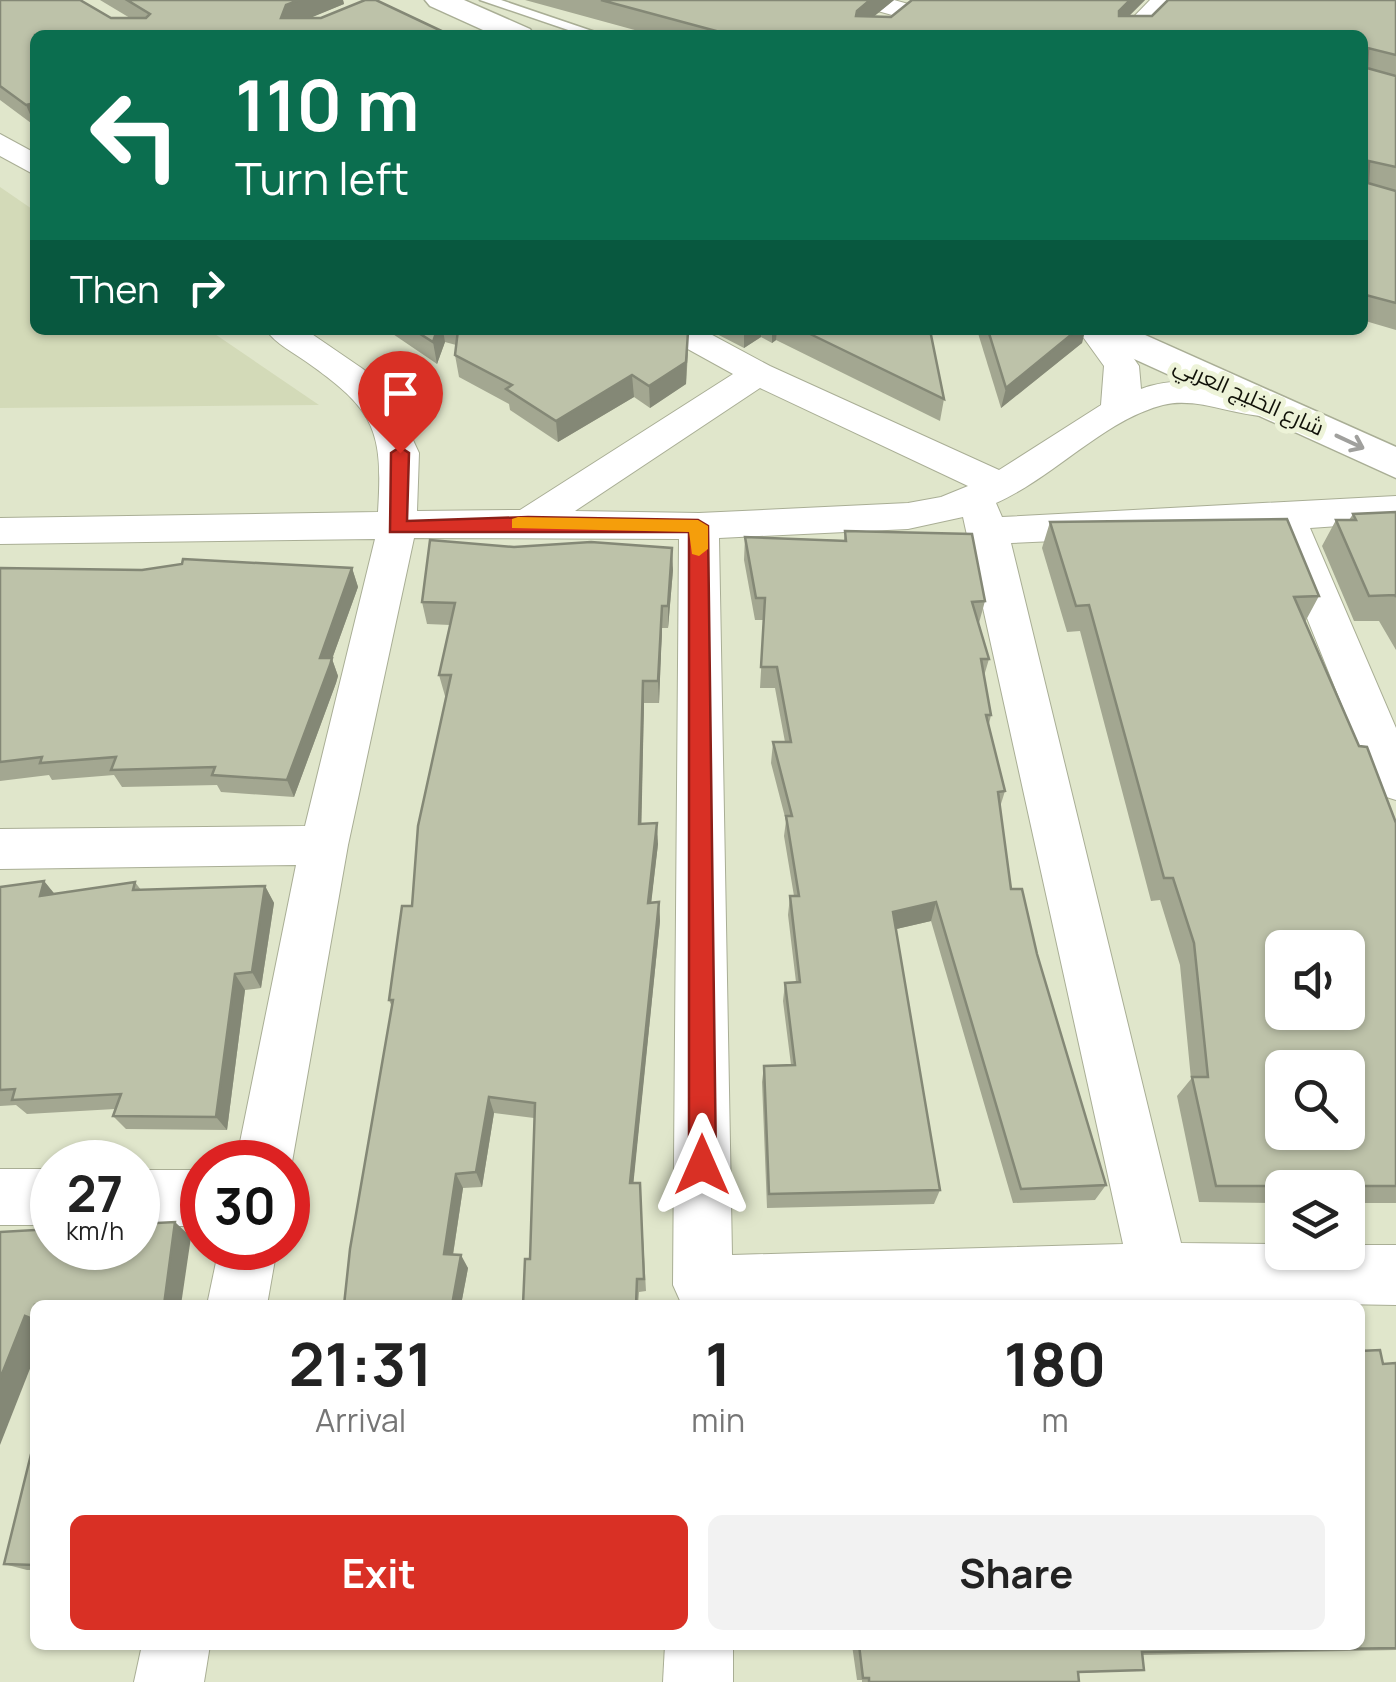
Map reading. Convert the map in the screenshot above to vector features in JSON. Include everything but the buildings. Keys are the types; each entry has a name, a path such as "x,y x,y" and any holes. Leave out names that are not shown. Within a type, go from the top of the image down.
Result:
{"main road":[{"path":"440,0 508,30"},
{"path":"414,19 439,30"},
{"name":"شارع الخليج العربي","path":"1109,335 1396,464"},
{"name":"شارع الخليج العربي","path":"1193,335 1396,425"}],"street":[{"path":"865,0 909,5"},
{"path":"1134,30 1164,0"},
{"path":"881,27 909,5"},
{"path":"268,1140 324,845 397,527 400,453 380,405 351,377 290,335"},
{"path":"687,335 988,505 1159,1272"},
{"path":"1102,335 1115,351 1127,379 1118,410"},
{"path":"528,523 758,374"},
{"path":"988,505 1118,410 1159,394 1210,393 1272,406"},
{"path":"0,531 528,523 698,526 908,516 988,505 1286,517 1396,509"},
{"path":"1286,517 1396,782"},
{"path":"698,526 703,1295 1159,1272 1396,1275"},
{"path":"0,848 324,845"},
{"path":"0,1197 30,1197"},
{"path":"239,1300 244,1270"},
{"path":"169,1682 175,1650"},
{"path":"698,1650 698,1682"}],"lane":[{"path":"487,0 581,30"}],"shaded area":[{"path":"0,187 30,208 30,335 216,335 319,405 0,408"}],"slow traffic":[{"path":"518,523 698,526 699,549"}],"route":[{"path":"400,453 397,527 528,523 698,526 702,1165"}]}
